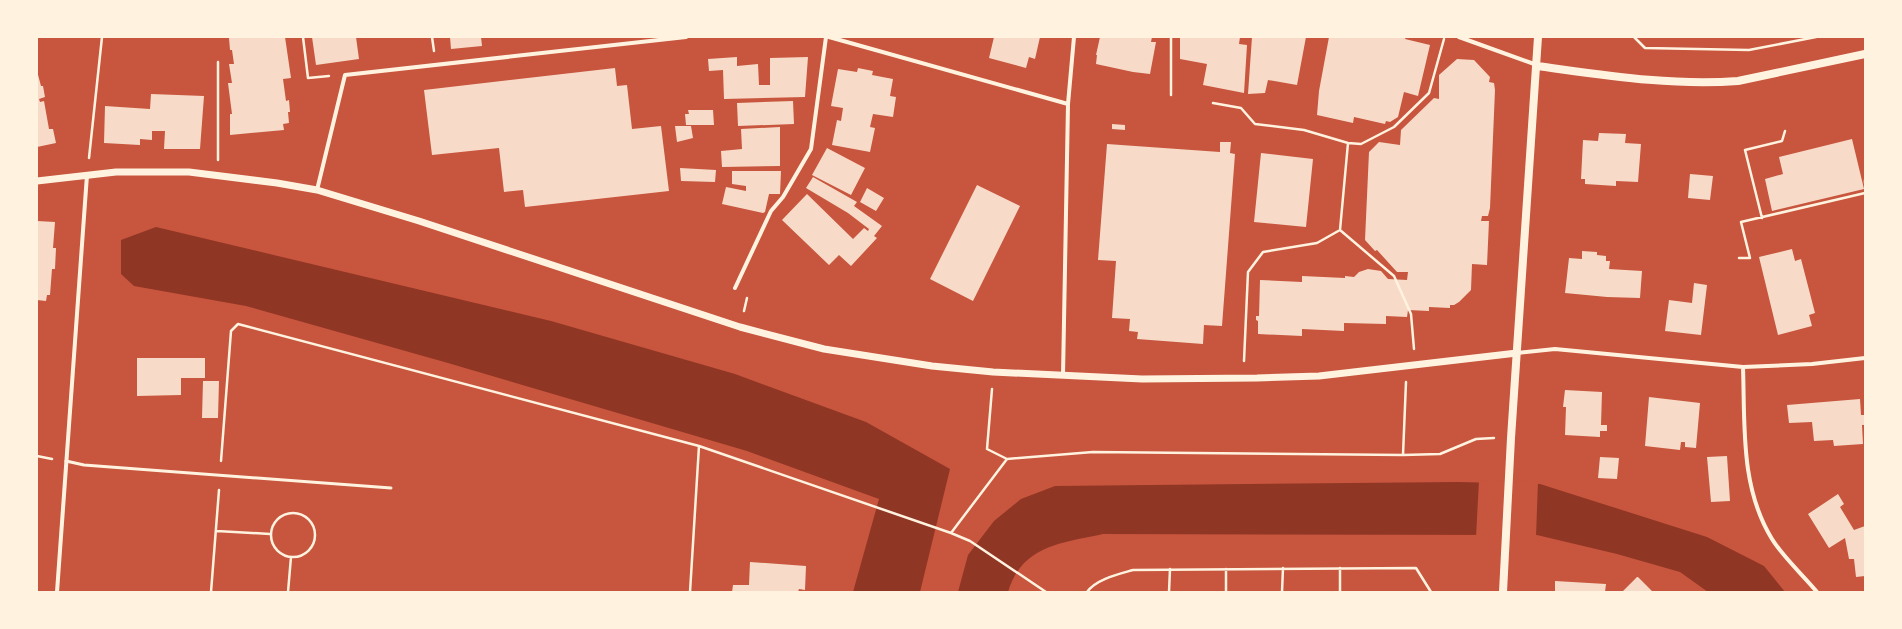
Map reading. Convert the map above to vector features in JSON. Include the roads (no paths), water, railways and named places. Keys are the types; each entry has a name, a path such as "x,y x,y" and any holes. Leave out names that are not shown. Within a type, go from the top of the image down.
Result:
{"main road":[{"path":"1503,592 1511,438 1538,37"},
{"path":"1537,66 1637,80 1722,82 1738,81 1865,54"}],"street":[{"path":"317,190 345,75 686,37"},
{"path":"735,288 771,211 783,197 811,149 826,37"},
{"path":"829,37 1068,104"},
{"path":"1062,376 1068,104 1074,37"},
{"path":"1459,37 1537,66"},
{"path":"37,181 116,172 190,172 277,183 317,190 420,221 740,327 824,349 932,366 993,372 1142,379 1319,376 1555,349 1743,367 1812,364 1865,358"},
{"path":"57,592 88,174"},
{"path":"1743,367 1746,464 1756,507 1772,539 1817,592"}],"lane":[{"path":"66,461 84,464 391,488"}]}
